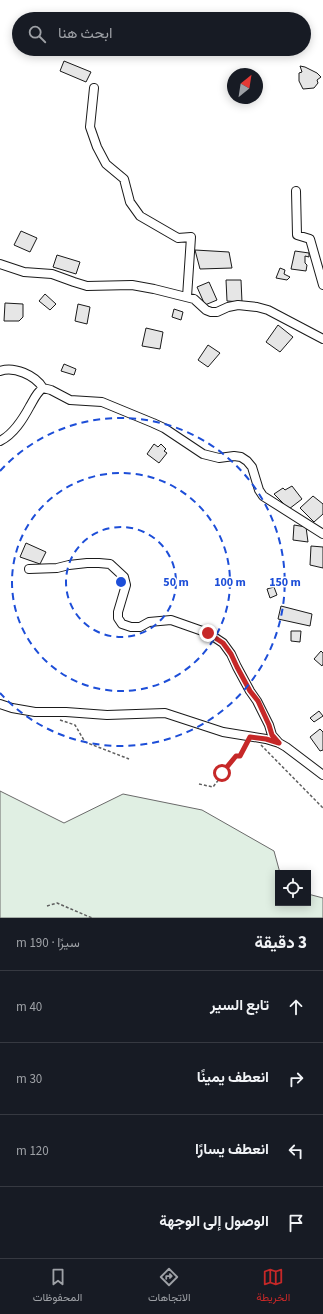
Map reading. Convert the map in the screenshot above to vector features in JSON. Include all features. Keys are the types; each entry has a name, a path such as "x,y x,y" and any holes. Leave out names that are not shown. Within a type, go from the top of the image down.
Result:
{"street":[{"path":"94,88 90,127 97,147 106,164 124,179 130,202 140,216 178,238 191,238 187,297"},
{"path":"296,191 297,235 310,239 323,285"},
{"path":"0,264 24,272 52,274 87,286 132,285 187,297 197,301 206,310 211,312 217,312 228,307 238,305 252,306 268,310 323,339"},
{"path":"0,371 8,370 21,372 34,379 43,388 51,390 70,400 102,402 164,428 203,454 219,458 234,456 244,459 252,467 259,490 263,496 323,534"},
{"path":"0,441 10,434 24,417 38,393 43,388"},
{"path":"29,569 57,568 87,563 110,564 124,577 126,585 118,612 118,618 122,624 131,627 140,627 149,622 171,620 208,633 223,643 231,654 250,691 258,701 272,735 279,743"},
{"path":"0,704 12,708 35,712 66,712 107,715 165,713 223,732 279,743 323,775"}],"path":[{"path":"57,719 75,725 85,742 129,759"},
{"path":"199,784 213,787 236,756 240,756 252,737 323,808"},
{"path":"47,906 57,903 92,918"}],"green space":[{"path":"0,791 64,823 123,794 202,810 274,851 279,870 275,870 275,906 311,906 311,895 323,898 323,918 0,918"}],"building":[{"path":"64,61 91,72 86,82 60,71"},
{"path":"300,66 317,73 321,77 317,80 318,83 314,88 303,89 299,81 299,73 302,72"},
{"path":"21,231 37,238 30,252 14,245"},
{"path":"195,250 229,252 232,268 200,269"},
{"path":"295,251 309,253 309,257 305,256 305,263 307,265 306,271 291,269"},
{"path":"57,255 80,262 76,274 53,267"},
{"path":"280,268 285,270 284,274 290,277 287,280 276,278"},
{"path":"226,280 241,280 242,302 227,301"},
{"path":"209,282 217,300 205,305 197,287"},
{"path":"45,294 56,304 50,310 39,301"},
{"path":"5,303 23,304 23,317 19,321 4,321"},
{"path":"78,304 90,307 87,324 75,321"},
{"path":"174,309 183,312 181,320 172,317"},
{"path":"278,325 293,337 280,352 266,342"},
{"path":"146,328 163,332 160,349 142,346"},
{"path":"208,345 220,353 208,367 198,360"},
{"path":"64,364 76,369 74,375 61,371"},
{"path":"154,444 158,447 161,444 166,449 164,451 167,453 159,463 147,454"},
{"path":"292,486 302,499 289,509 274,494 283,488 285,490"},
{"path":"313,496 323,504 323,514 314,522 300,508"},
{"path":"294,525 306,527 308,542 293,540"},
{"path":"26,543 46,552 40,564 20,557"},
{"path":"311,546 323,547 323,568 310,565"},
{"path":"274,587 277,595 270,598 267,589"},
{"path":"281,606 312,614 310,626 278,619"},
{"path":"291,631 301,631 300,642 291,641"},
{"path":"321,651 323,653 322,666 314,659"},
{"path":"319,711 323,716 314,722 310,718"},
{"path":"320,729 323,732 323,750 320,751 310,737"}],"route":[{"path":"208,633 223,643 231,654 250,691 258,701 272,735 279,743 266,739 250,737 240,756 236,756 222,773"}]}
